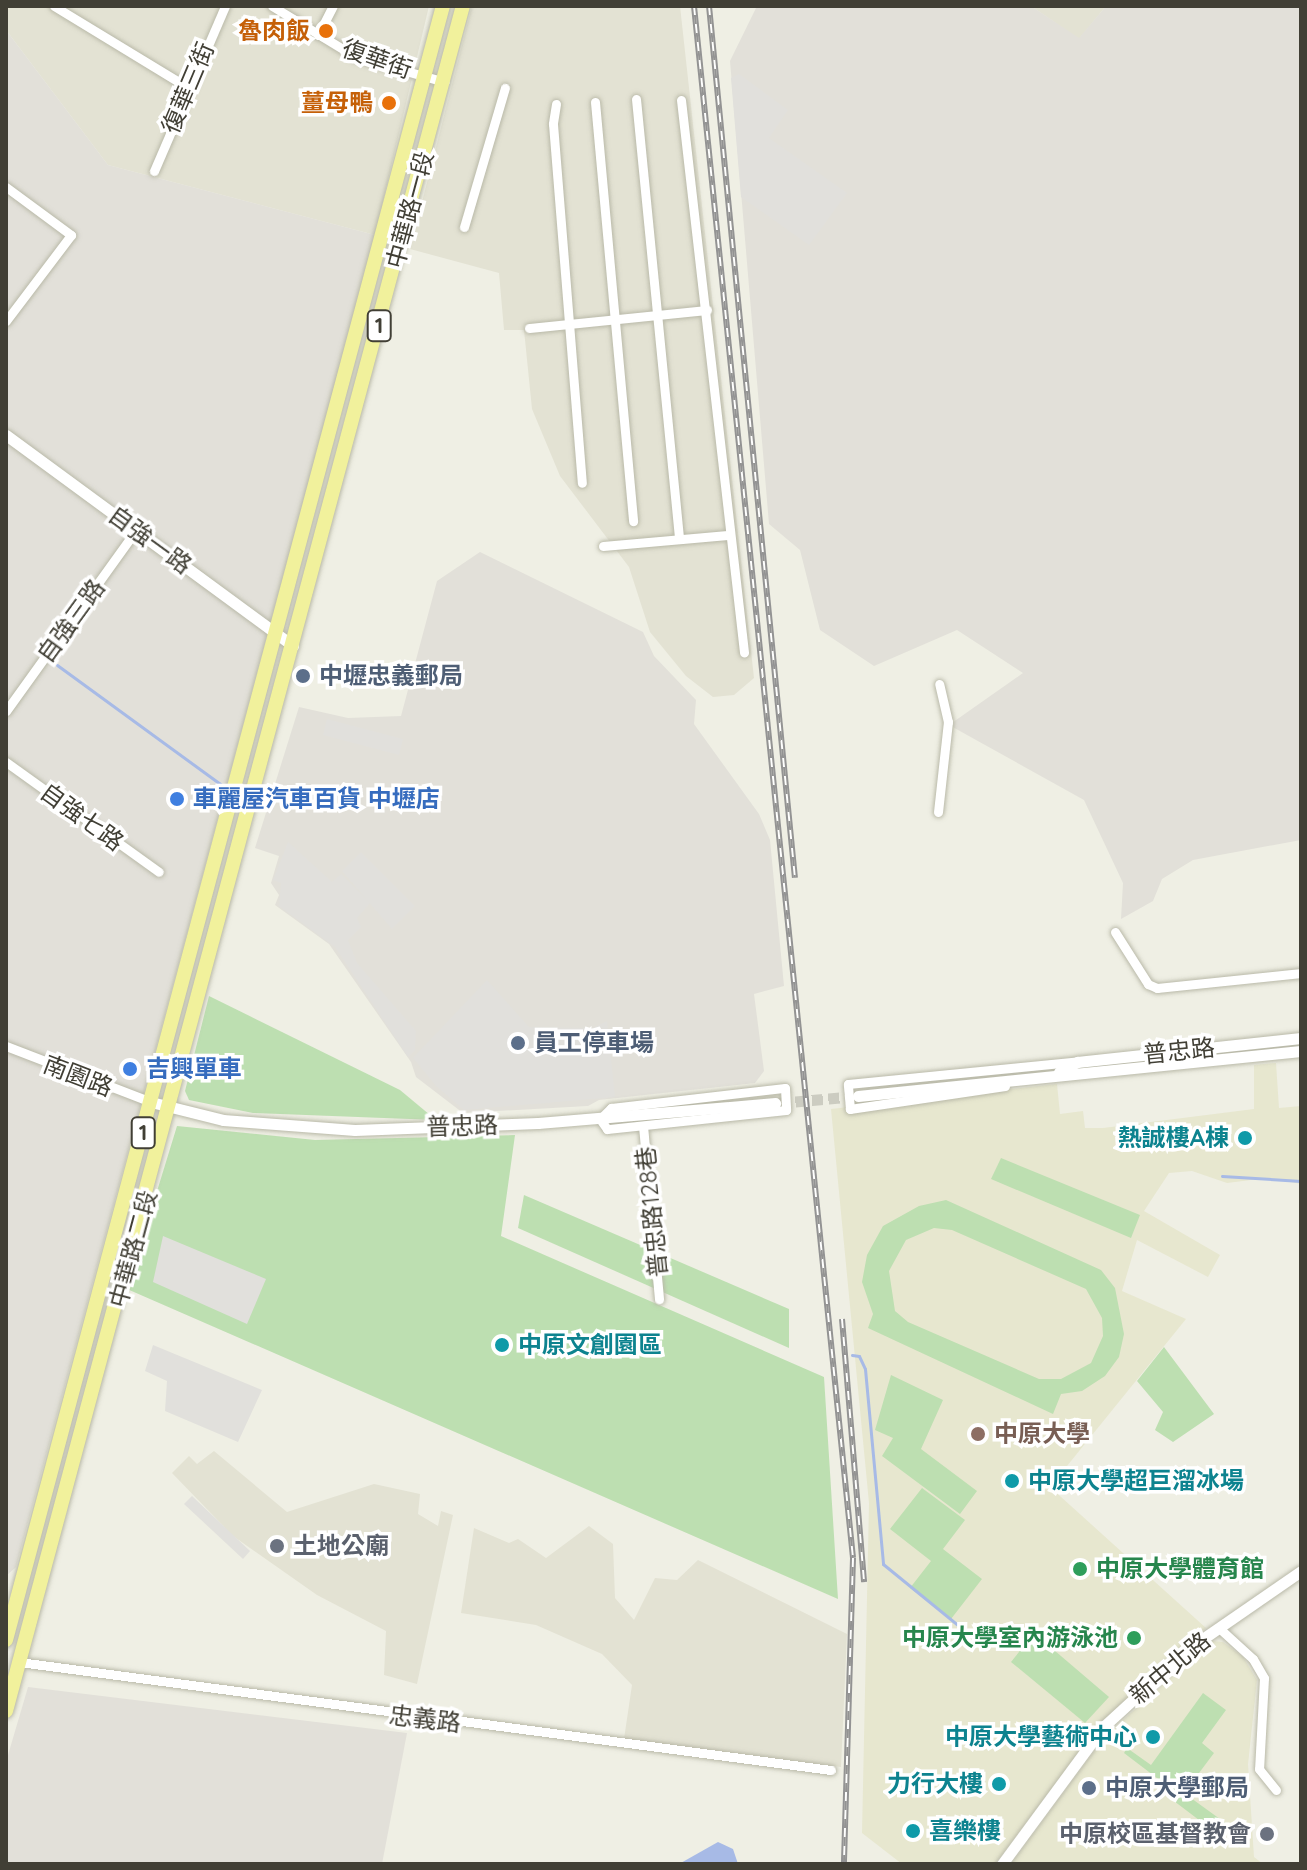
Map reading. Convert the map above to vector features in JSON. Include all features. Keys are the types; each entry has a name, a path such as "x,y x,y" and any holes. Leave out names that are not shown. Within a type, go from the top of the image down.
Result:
{"main road":[{"name":"中華路一段","path":"278,634 443,6"},
{"name":"中華路一段","path":"293,646 463,6"},
{"name":"中華路二段","path":"6,1640 278,634"},
{"name":"中華路二段","path":"6,1711 171,1109 293,646"},
{"path":"6,1605 18,1595"}],"street":[{"name":"復華三街","path":"154,171 187,87 225,6"},
{"name":"復華街","path":"272,6 356,57 445,82"},
{"path":"318,35 333,6"},
{"path":"54,7 187,87"},
{"path":"464,227 505,88"},
{"path":"636,99 679,537"},
{"path":"681,100 707,310 728,535 744,652"},
{"path":"595,102 633,521"},
{"path":"556,104 553,124 582,483"},
{"path":"6,187 71,235 6,321"},
{"path":"529,328 707,310"},
{"name":"自強一路","path":"6,435 293,646"},
{"name":"自強三路","path":"6,711 136,530"},
{"path":"603,546 728,535"},
{"path":"938,812 948,722 939,684"},
{"name":"自強七路","path":"6,762 159,872"},
{"path":"1115,932 1148,984 1157,988 1301,973"},
{"name":"普忠路","path":"858,1096 1301,1038"},
{"name":"南園路","path":"6,1046 151,1102"},
{"name":"普忠路","path":"1076,1068 1301,1051"},
{"path":"1076,1068 850,1109 848,1084 1076,1068"},
{"path":"785,1088 786,1110 643,1126 607,1129 600,1119 611,1108 785,1088"},
{"name":"普忠路","path":"151,1102 171,1109 285,1127 355,1130 600,1119 775,1103"},
{"name":"普忠路128巷","path":"643,1126 659,1299"},
{"name":"新中北路","path":"1002,1864 1090,1741 1167,1667 1301,1571"},
{"path":"1219,1628 1253,1659 1264,1678 1259,1769 1276,1790"},
{"name":"忠義路","path":"19,1662 831,1770"}],"shaded area":[{"path":"6,6 429,6 375,235 108,165 6,30"},
{"path":"472,6 680,6 754,678 734,695 713,697 686,676 650,632 629,567 560,476 532,409 524,330 504,330 499,273 410,249"},
{"path":"757,6 1031,6 1079,38 1106,6 1301,6 1301,840 1193,860 1162,879 1153,901 1121,919 1123,883 1084,800 949,725 1023,673 957,630 874,666 820,630 800,550 769,524 730,61"},
{"path":"1031,6 1106,6 1079,39"},
{"path":"6,30 108,165 375,235 16,1567 6,1576"},
{"path":"739,74 788,110 769,138 847,193 809,245 741,197 731,78"},
{"path":"480,552 643,632 654,656 696,700 694,724 759,814 770,840 784,986 754,994 764,1071 755,1083 599,1100 588,1106 463,1113 416,1077 411,1062 329,944 275,905 279,895 271,883 279,856 255,848 299,707 348,718 401,716 437,581"},
{"path":"327,719 403,739 399,755 323,735"},
{"path":"288,842 332,882 341,874 370,903 357,918 361,927 348,940 357,963 416,1031 415,1050 408,1057 335,947 279,906 281,883 273,880"},
{"path":"361,852 415,906 392,929 342,871"},
{"name":"員工停車場","path":"487,980 529,1027 593,1028 607,1021 615,1097 464,1110 436,1086 413,1058"},
{"name":"中原大學","path":"1276,1063 1279,1108 1301,1106 1301,1184 1267,1178 1227,1183 1192,1171 1169,1173 1144,1211 1220,1255 1208,1277 1137,1240 1122,1291 1186,1319 1050,1487 1206,1628 1102,1721 995,1864 902,1864 862,1833 869,1503 831,1109 1057,1084 1060,1114 1083,1111 1085,1128 1103,1128 1254,1109 1254,1065"},
{"path":"163,1236 266,1279 247,1324 153,1282"},
{"path":"153,1345 262,1390 238,1442 165,1411 167,1381 145,1371"},
{"path":"214,1451 287,1512 374,1484 420,1494 418,1514 438,1526 441,1511 453,1515 417,1684 384,1675 386,1631 317,1595 233,1536 172,1473 189,1456 197,1464"},
{"path":"192,1496 250,1551 243,1559 184,1504"},
{"path":"589,1526 613,1544 615,1598 634,1620 655,1578 677,1580 698,1560 847,1634 841,1767 624,1739 632,1685 602,1654 536,1625 461,1613 474,1528 509,1543 518,1539 546,1558"},
{"path":"1212,1641 1223,1642 1243,1657 1257,1680 1248,1764 1254,1857 1263,1864 1011,1864 1106,1735"},
{"path":"28,1687 407,1733 382,1864 6,1864 6,1762"}],"green space":[{"path":"209,996 400,1090 436,1120 253,1113 189,1100 185,1091"},
{"name":"中原文創園區","path":"177,1126 315,1140 515,1135 501,1236 824,1377 838,1599 127,1289"},
{"path":"1001,1158 1140,1215 1131,1238 991,1179"},
{"path":"524,1195 789,1309 789,1348 518,1228"},
{"path":"946,1200 1101,1270 1115,1288 1124,1334 1119,1357 1105,1376 1082,1391 1061,1394 1053,1414 868,1328 873,1314 862,1282 867,1255 883,1226 919,1206","holes":["934,1228 952,1230 1086,1289 1102,1318 1103,1336 1091,1363 1061,1379 1039,1379 908,1322 895,1311 889,1271 906,1240"]},
{"path":"1164,1347 1214,1414 1173,1442 1155,1430 1163,1412 1137,1381"},
{"path":"891,1375 943,1400 921,1449 977,1491 960,1514 882,1456 893,1438 875,1430"},
{"path":"922,1488 965,1520 943,1549 982,1579 951,1619 910,1588 931,1561 890,1529"},
{"path":"1034,1633 1109,1697 1085,1723 1011,1662"},
{"path":"1203,1693 1226,1710 1202,1743 1214,1753 1184,1793 1231,1827 1224,1839 1170,1798 1174,1791 1124,1753 1127,1748 1151,1765"}],"water":[{"path":"718,1842 733,1849 738,1864 679,1864"}],"waterway":[{"path":"57,665 223,786"},
{"path":"1222,1176 1301,1181"},
{"path":"852,1355 859,1356 865,1369 883,1564 986,1648"}],"tunnel":[{"path":"779,1103 857,1096"}],"railway":[{"path":"694,6 853,1558 844,1864"},
{"path":"709,6 795,878"},
{"path":"842,1319 864,1582"}],"place":[{"name":"魯肉飯","path":"326,31"},
{"name":"薑母鴨","path":"389,103"},
{"name":"中壢忠義郵局","path":"303,676"},
{"name":"車麗屋汽車百貨 中壢店","path":"177,799"},
{"name":"員工停車場","path":"518,1043"},
{"name":"吉興單車","path":"130,1069"},
{"name":"熱誠樓A棟","path":"1245,1138"},
{"name":"中原文創園區","path":"502,1345"},
{"name":"中原大學","path":"978,1434"},
{"name":"中原大學超巨溜冰場","path":"1012,1481"},
{"name":"土地公廟","path":"277,1546"},
{"name":"中原大學體育館","path":"1080,1569"},
{"name":"中原大學室內游泳池","path":"1134,1638"},
{"name":"中原大學藝術中心","path":"1153,1737"},
{"name":"力行大樓","path":"999,1784"},
{"name":"中原大學郵局","path":"1089,1788"},
{"name":"喜樂樓","path":"913,1831"},
{"name":"中原校區基督教會","path":"1267,1834"}]}
